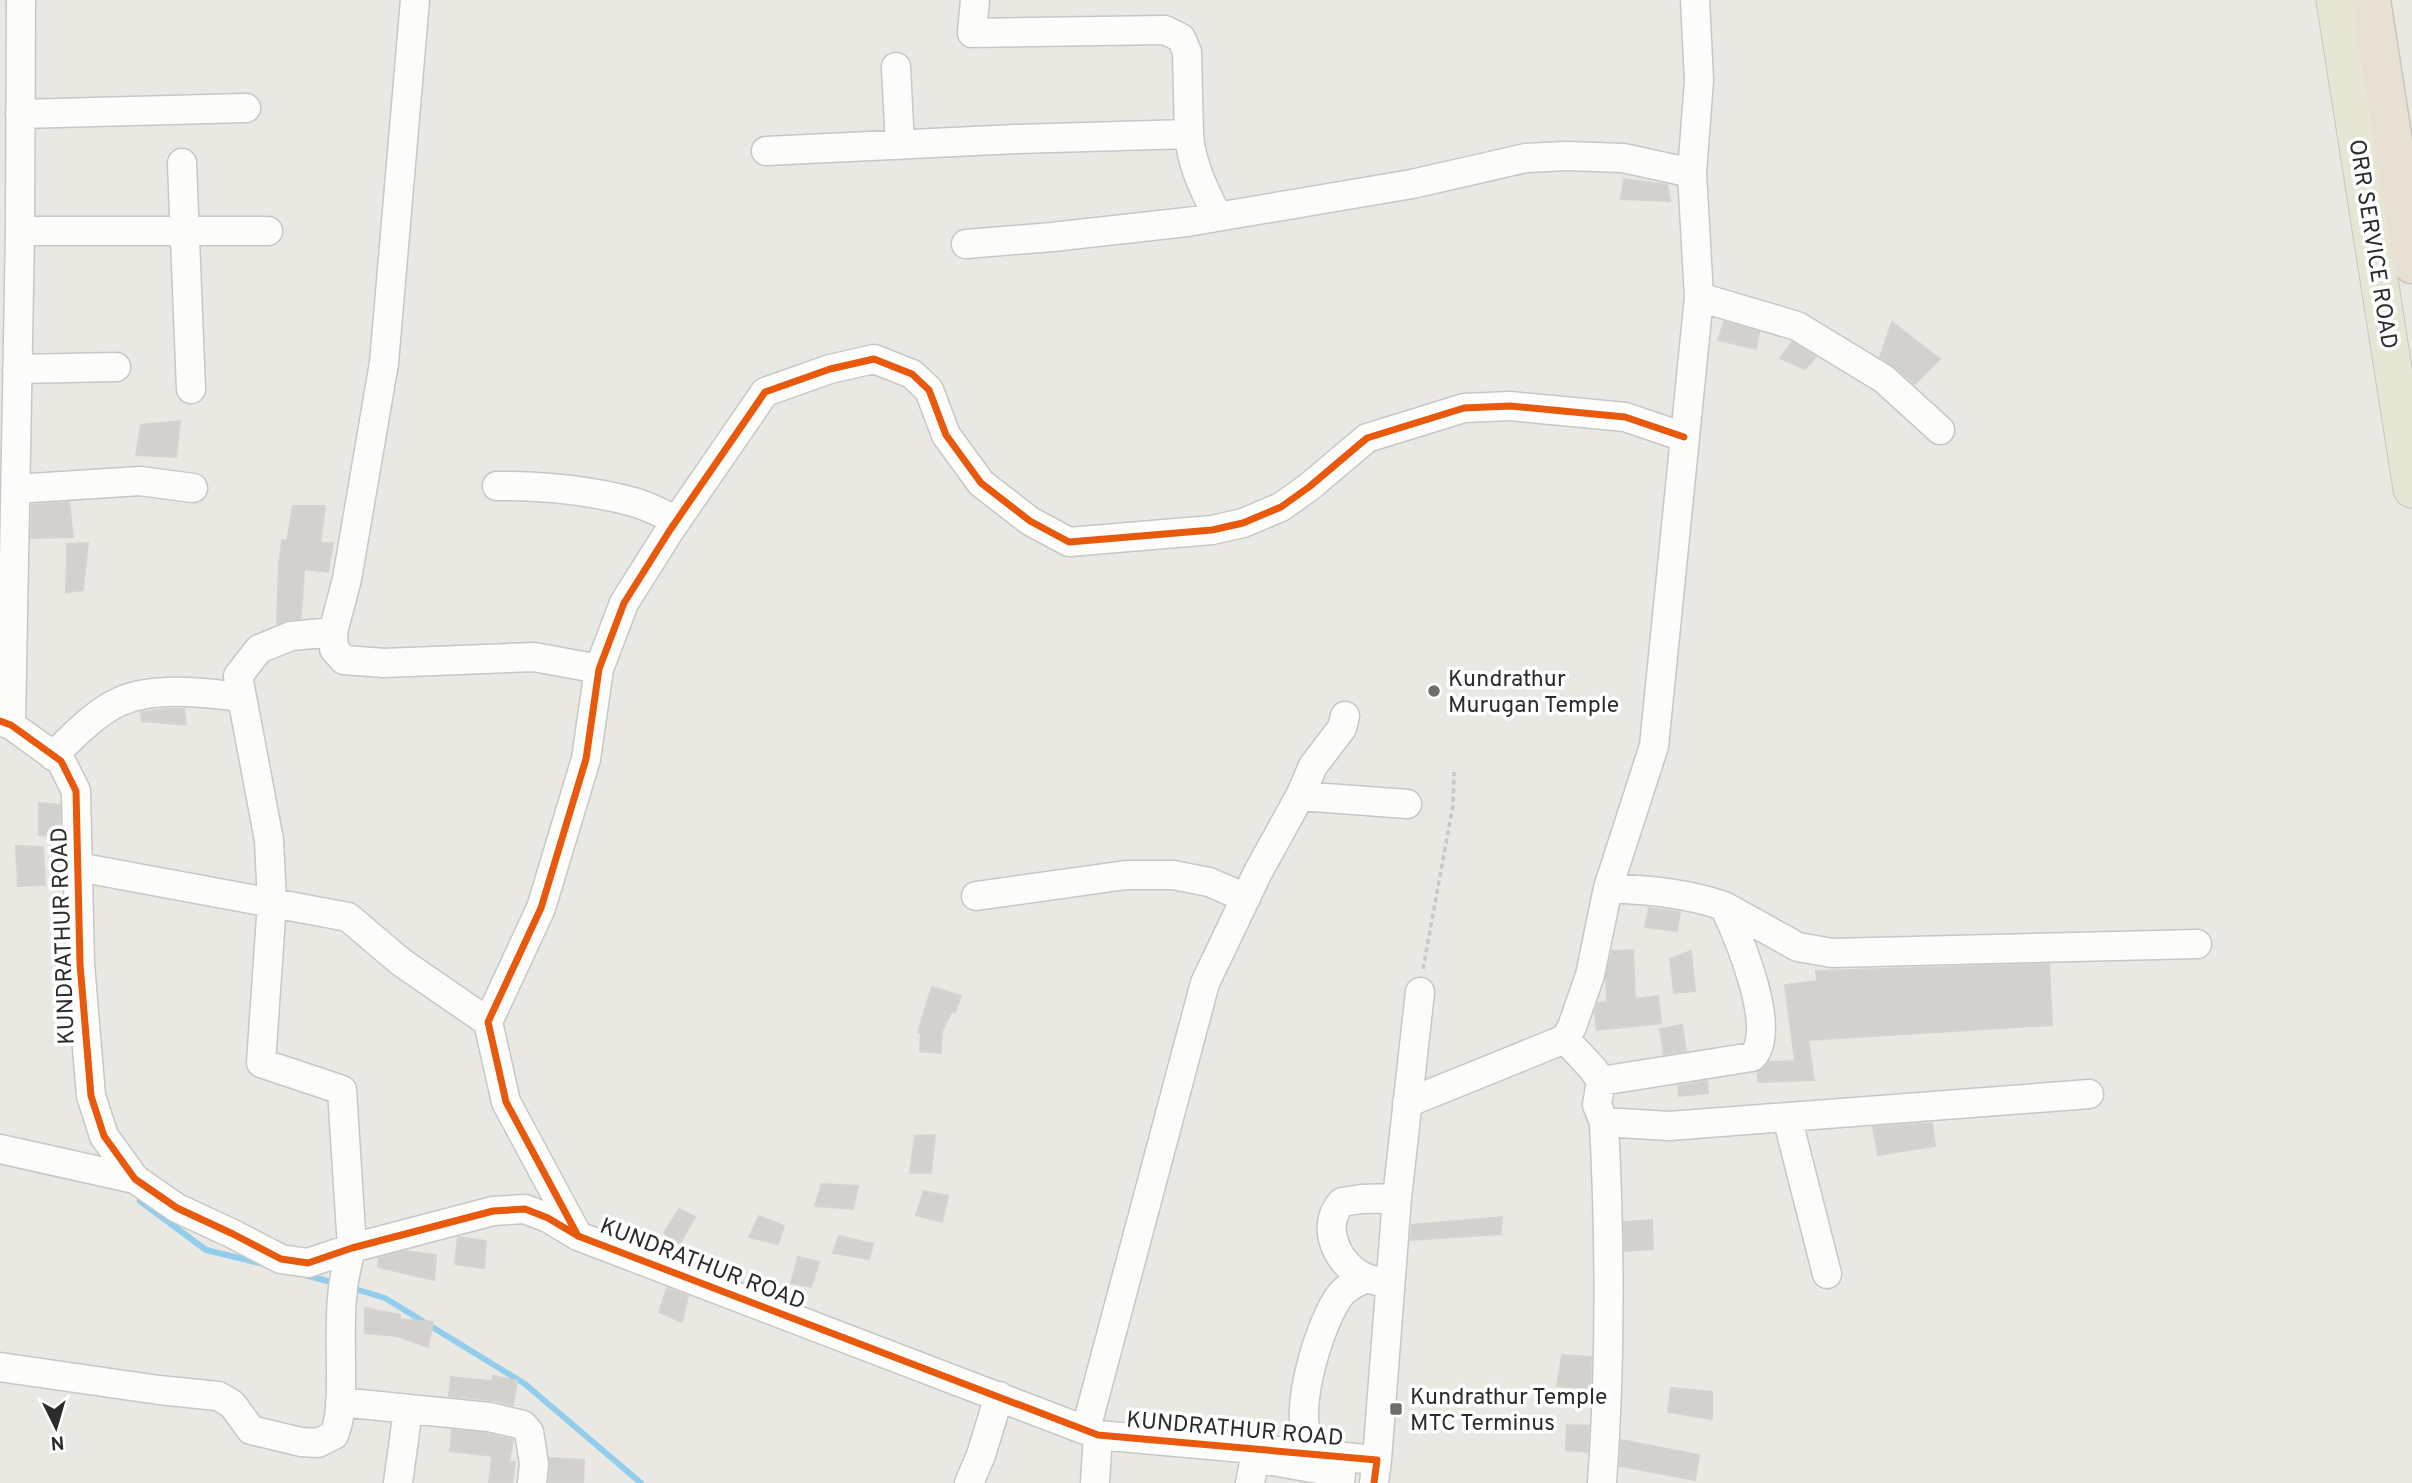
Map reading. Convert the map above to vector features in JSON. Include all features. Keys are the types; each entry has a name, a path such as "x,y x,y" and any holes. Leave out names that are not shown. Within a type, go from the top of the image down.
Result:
{"highway":[{"path":"2371,0 2412,264"}],"main road":[{"name":"ORR SERVICE ROAD","path":"2335,0 2412,489"}],"street":[{"path":"5,723 15,489 21,0"},
{"path":"415,0 384,363 347,579 332,632 334,649 344,660 384,663 534,657 599,669"},
{"path":"975,0 972,33 1166,30 1181,38 1187,51 1190,152 1217,216"},
{"path":"1407,1104 1564,1039 1572,1027 1590,975 1608,888 1654,746 1699,297 1692,173 1699,80 1695,0"},
{"path":"896,67 900,145"},
{"path":"20,114 246,108"},
{"path":"766,151 1189,134"},
{"path":"966,244 1077,235 1217,216 1412,184 1526,158 1623,158 1692,173"},
{"path":"182,163 187,231 191,389"},
{"path":"20,231 268,231"},
{"path":"1699,297 1797,326 1884,379 1940,430"},
{"path":"578,1236 506,1102 488,1023 541,908 586,759 599,669 624,603 765,392 830,369 874,359 912,374 929,390 946,435 981,483 1030,521 1069,542 1212,530 1243,523 1281,507 1310,487 1367,438 1464,408 1510,405 1625,417 1684,437"},
{"path":"17,369 116,367"},
{"path":"15,489 141,481 193,488"},
{"path":"497,486 520,485 576,491 637,503 677,520"},
{"path":"0,1367 218,1396 232,1404 251,1430 301,1442 318,1443 334,1435 340,1402 346,1271 342,1090 261,1063 272,902 269,840 238,676 259,649 291,636 332,632"},
{"path":"52,756 80,730 118,702 137,695 201,693 242,697"},
{"path":"1095,1483 1092,1432 1205,983 1313,766 1342,729 1345,716"},
{"name":"KUNDRATHUR ROAD","path":"5,723 61,761 76,791 80,964 91,1096 104,1136 135,1179 177,1209 281,1259 346,1271 448,1221 493,1211 526,1209 548,1218 578,1236 1092,1432 1325,1455 1376,1471"},
{"path":"1300,796 1407,804"},
{"path":"78,866 348,917 401,962 488,1023"},
{"path":"976,896 1126,875 1173,875 1209,882 1246,898"},
{"path":"1608,888 1665,891 1701,898 1724,906 1798,947 1832,953 2197,944"},
{"path":"1601,1081 1737,1061 1752,1057 1759,1051 1762,1040 1751,977 1724,906"},
{"path":"1376,1471 1377,1281 1397,1198 1420,992"},
{"path":"1564,1039 1601,1081 1597,1105 1604,1122 1609,1240 1608,1405 1602,1483"},
{"path":"1604,1122 1669,1125 2089,1094"},
{"path":"1787,1117 1827,1274"},
{"path":"0,1149 135,1179"},
{"path":"1377,1281 1351,1270 1342,1259 1334,1244 1333,1219 1342,1202 1397,1198"},
{"path":"1325,1455 1311,1443 1306,1432 1304,1413 1317,1342 1327,1317 1342,1293 1351,1285 1377,1281"},
{"path":"969,1483 981,1455 999,1396"},
{"path":"340,1402 489,1417 523,1425 529,1432 531,1444 534,1465 532,1483"},
{"path":"398,1483 408,1410"},
{"path":"1250,1483 1255,1458 1342,1473 1340,1483"}],"path":[{"path":"1420,992 1453,805 1454,772"}],"building":[{"path":"1624,179 1667,185 1670,201 1621,199"},
{"path":"1724,322 1759,332 1756,349 1718,340"},
{"path":"1892,322 1940,359 1915,384 1880,357"},
{"path":"1792,342 1816,357 1805,369 1780,358"},
{"path":"180,421 176,457 136,455 141,425"},
{"path":"69,502 73,537 31,538 32,505"},
{"path":"293,506 325,506 320,543 333,543 328,572 304,569 301,618 277,624 282,540 287,541"},
{"path":"88,543 83,590 66,592 67,544"},
{"path":"184,709 186,725 142,721 141,712"},
{"path":"39,803 60,805 60,836 39,835"},
{"path":"16,846 43,847 45,885 18,886"},
{"path":"1649,908 1680,912 1677,931 1645,927"},
{"path":"1633,950 1635,999 1658,996 1661,1023 1597,1030 1595,1012 1598,1003 1607,1002 1606,977 1612,951"},
{"path":"1691,951 1695,991 1674,993 1670,959"},
{"path":"2049,964 2052,1025 1808,1040 1814,1080 1758,1082 1758,1072 1769,1062 1795,1061 1785,985 1817,981 1816,971"},
{"path":"932,987 961,996 955,1012 952,1011 942,1031 941,1053 920,1051 921,1034 918,1032"},
{"path":"1682,1025 1686,1051 1664,1054 1660,1029"},
{"path":"1707,1081 1708,1093 1679,1096 1678,1086"},
{"path":"1932,1123 1935,1146 1878,1155 1873,1127"},
{"path":"935,1135 931,1173 910,1173 915,1136"},
{"path":"822,1184 858,1186 853,1209 815,1206"},
{"path":"924,1191 948,1196 942,1222 916,1215"},
{"path":"679,1209 695,1217 680,1243 664,1233"},
{"path":"759,1216 784,1226 778,1244 749,1237"},
{"path":"1502,1217 1501,1234 1411,1240 1412,1225"},
{"path":"1652,1220 1653,1249 1625,1251 1624,1222"},
{"path":"839,1236 873,1244 869,1259 833,1253"},
{"path":"458,1237 486,1241 484,1268 455,1264"},
{"path":"405,1251 436,1255 434,1280 378,1267 379,1258"},
{"path":"798,1257 819,1262 811,1287 791,1283"},
{"path":"667,1288 688,1296 682,1322 659,1312"},
{"path":"365,1308 400,1315 400,1319 433,1322 428,1347 397,1336 365,1333"},
{"path":"1562,1355 1591,1357 1590,1389 1557,1386"},
{"path":"493,1376 517,1381 513,1405 449,1396 451,1377 492,1381"},
{"path":"1671,1388 1712,1392 1712,1419 1668,1412"},
{"path":"1567,1425 1589,1426 1587,1452 1566,1450"},
{"path":"452,1430 486,1433 513,1440 509,1462 515,1462 512,1483 489,1483 492,1456 450,1451"},
{"path":"1621,1440 1699,1455 1695,1480 1620,1466"},
{"path":"550,1458 584,1460 583,1483 549,1483"}],"waterway":[{"path":"140,1201 206,1250 264,1264"},
{"path":"305,1275 335,1283"},
{"path":"352,1288 385,1298 525,1384 641,1483"}],"cycle path":[{"path":"578,1236 506,1102 488,1022 541,908 586,759 599,669 624,603 670,530 765,392 830,369 874,359 912,374 929,390 946,435 981,483 1030,521 1069,542 1212,530 1243,523 1281,507 1367,438 1464,408 1510,406 1625,417 1684,437"},
{"path":"0,721 11,725 61,761 76,791 80,964 91,1096 104,1136 135,1179 177,1208 281,1259 308,1263 352,1248 493,1211 525,1209 548,1218 578,1236 1098,1435 1377,1460 1374,1483"}],"place":[{"name":"Kundrathur Murugan Temple","path":"1434,691"},
{"name":"Kundrathur Temple MTC Terminus","path":"1396,1409"}]}
